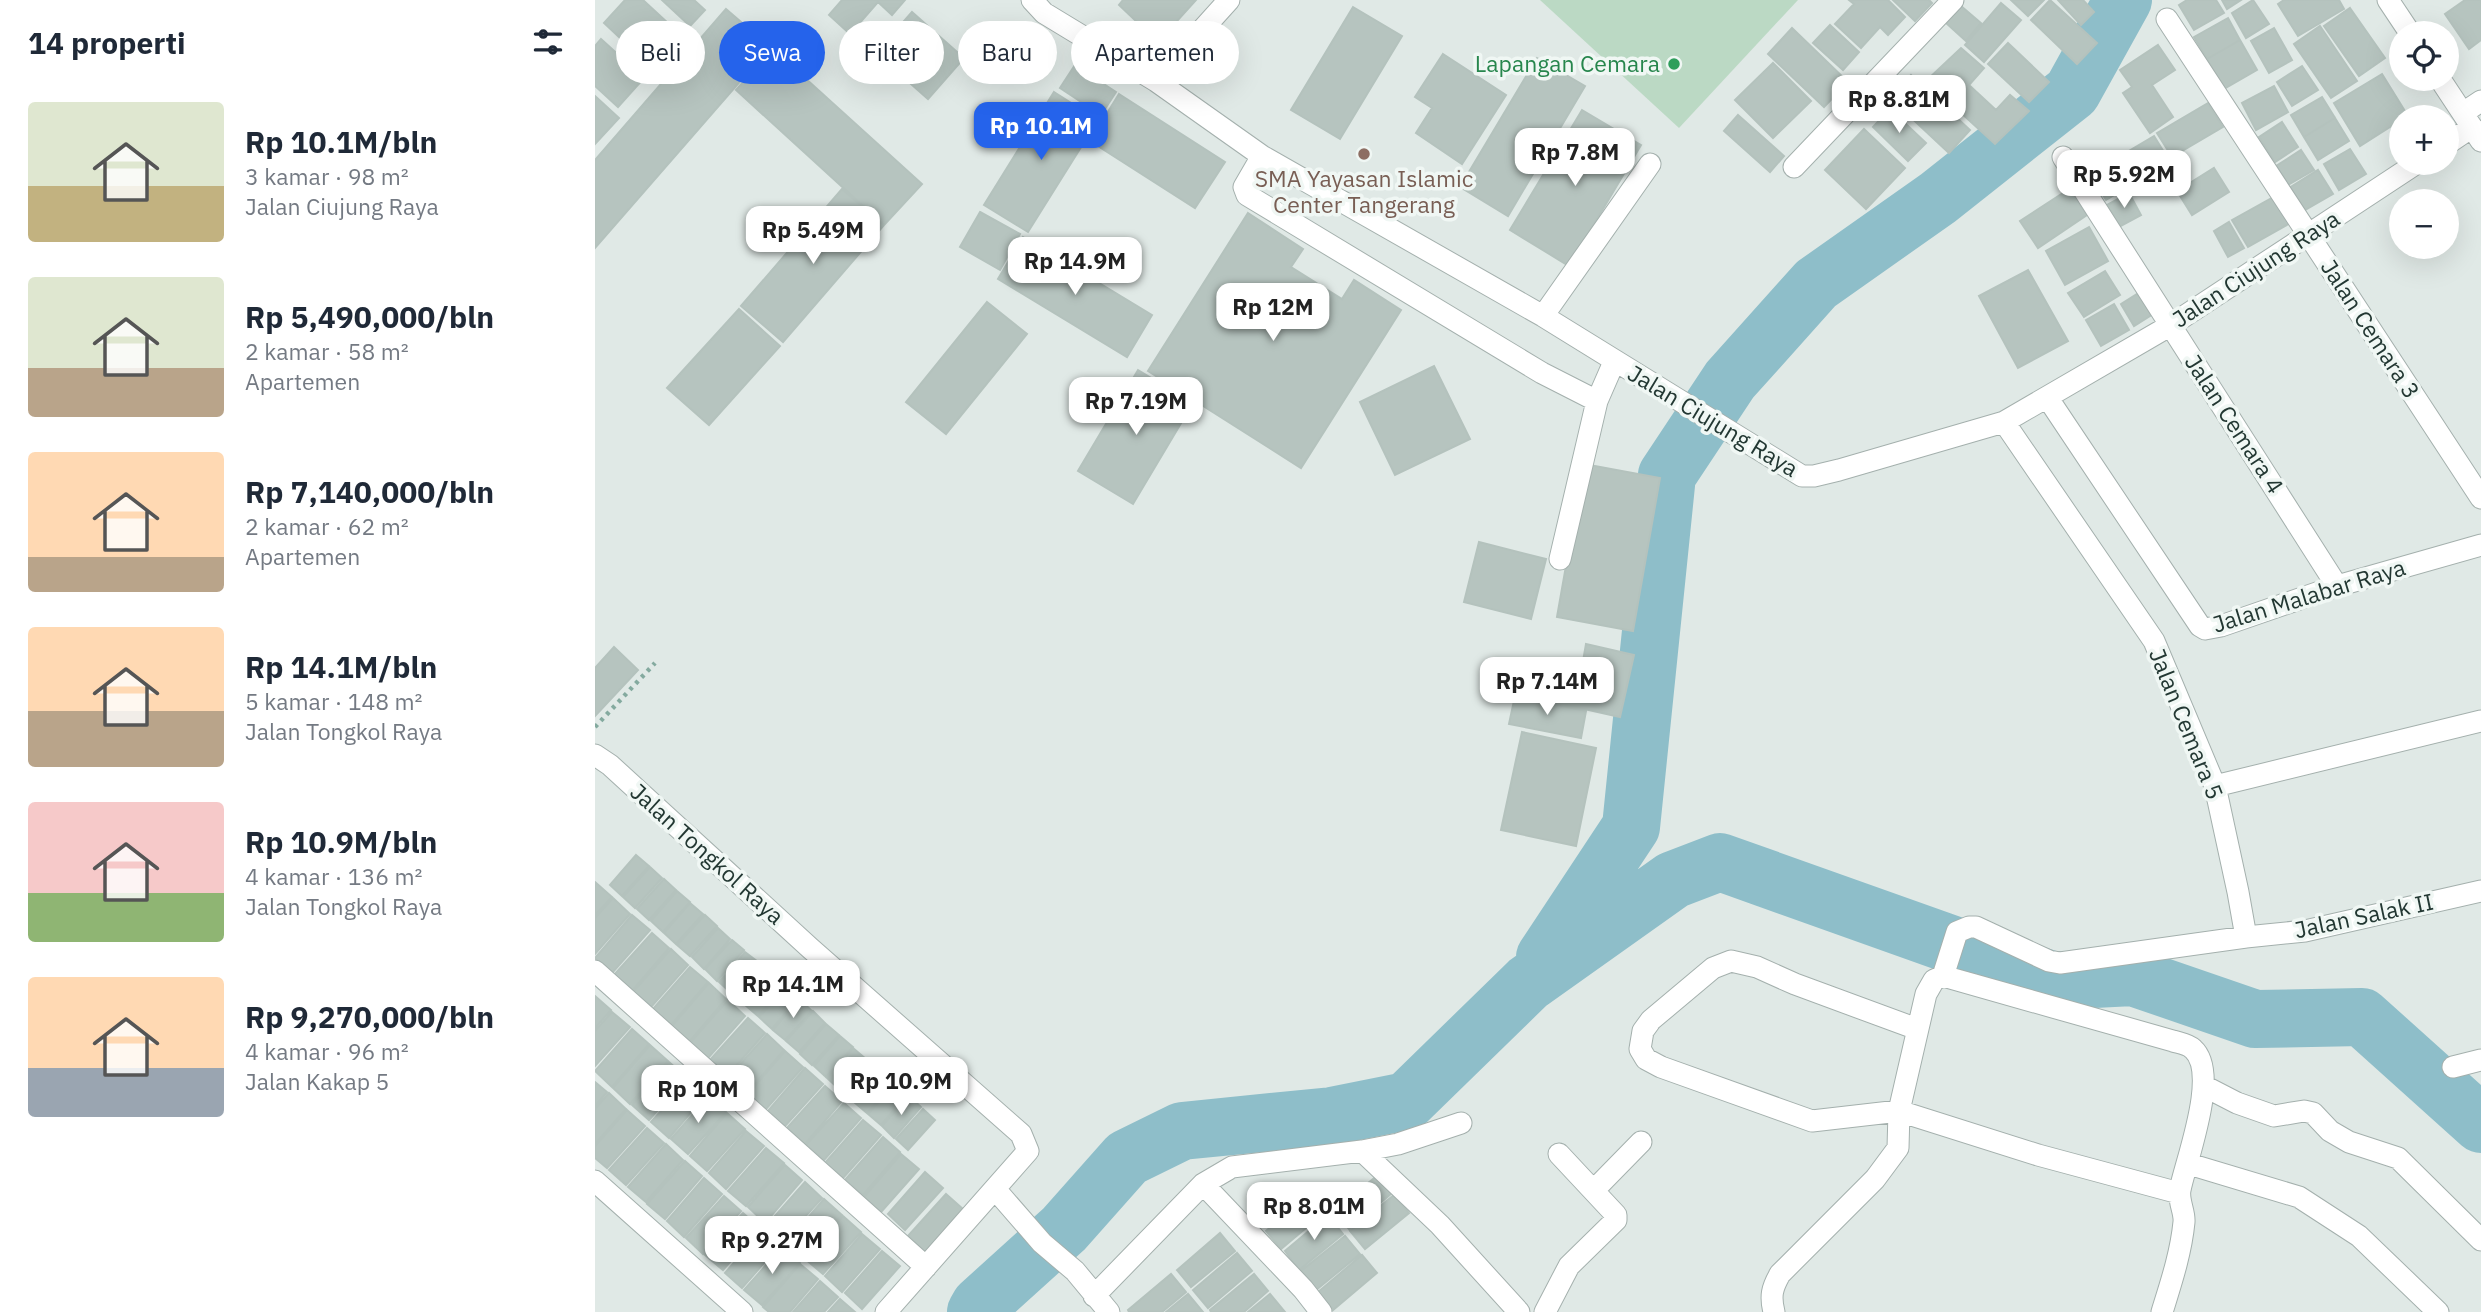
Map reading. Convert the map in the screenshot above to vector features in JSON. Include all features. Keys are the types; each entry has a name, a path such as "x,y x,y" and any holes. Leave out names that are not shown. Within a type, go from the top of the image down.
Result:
{"street":[{"name":"Jalan Ciujung Raya","path":"1032,0 1044,13 1071,29"},
{"path":"1210,21 1229,0"},
{"path":"1794,167 1953,0"},
{"path":"2388,0 2402,21"},
{"name":"Jalan Cemara 3","path":"2167,19 2481,498"},
{"name":"Jalan Ciujung Raya","path":"1160,84 1262,156 1543,316 1614,362 1757,447 1799,476 1814,476 2004,422 2171,325 2399,175"},
{"path":"2448,91 2472,127"},
{"path":"2472,127 2481,101"},
{"path":"1262,156 1244,187 1247,194 1542,373 1597,401"},
{"name":"Jalan Cemara 4","path":"2063,157 2337,586"},
{"path":"1543,316 1650,163"},
{"path":"1560,559 1597,401 1614,362"},
{"name":"Jalan Malabar Raya","path":"2047,397 2204,629 2221,626 2337,586 2481,545"},
{"name":"Jalan Cemara 5","path":"2004,422 2154,641 2215,786 2246,937"},
{"path":"2215,786 2481,721"},
{"name":"Jalan Tongkol Raya","path":"595,755 610,765 810,948 1021,1134 1028,1150 886,1312"},
{"name":"Jalan Salak II","path":"2246,937 2305,931 2481,891"},
{"path":"1774,1312 1772,1288 1780,1274 1875,1179 1898,1148 1899,1111 1929,985 1946,967 1957,932 1976,927 2049,961 2060,963 2246,937"},
{"path":"1917,1029 1795,984 1757,967 1731,961 1713,968 1651,1020 1643,1031 1640,1049 1646,1059 1653,1063 1812,1121 1899,1111 2038,1155 2179,1193"},
{"path":"1946,967 2189,1046 2198,1057 2204,1086 2189,1164 2179,1193 2185,1220 2178,1259 2162,1312"},
{"path":"595,971 926,1267"},
{"path":"2453,1067 2481,1060"},
{"path":"2204,1086 2274,1116 2304,1111 2313,1114 2330,1131 2349,1142 2398,1158 2481,1240"},
{"path":"1094,1296 1203,1184 1232,1167 1398,1144 1461,1123"},
{"path":"1594,1190 1641,1142"},
{"path":"1361,1151 1440,1225 1519,1312"},
{"path":"1545,1312 1569,1266 1616,1220 1614,1210 1559,1154"},
{"path":"2189,1164 2299,1197 2359,1236 2438,1312"},
{"path":"595,1181 743,1312"},
{"path":"1203,1184 1303,1289 1321,1312"},
{"path":"995,1189 1042,1243 1075,1271 1109,1312"}],"path":[{"path":"595,727 655,663"}],"green space":[{"name":"Lapangan Cemara","path":"1540,0 1798,0 1679,128"}],"building":[{"path":"625,0 643,0 666,21 616,21 616,34 604,23"},
{"path":"662,0 694,0 705,10 695,21 685,21"},
{"path":"842,0 905,0 892,15 878,2 861,21 839,21 839,24 829,15"},
{"path":"1123,0 1196,0 1177,21 1136,21 1119,5"},
{"path":"1849,0 1888,0 1905,17 1888,35 1880,27 1861,48 1835,24 1854,4"},
{"path":"1893,0 1929,0 1932,3 1915,21"},
{"path":"2011,0 2044,0 2028,16"},
{"path":"2050,0 2097,43 2077,64 2031,20"},
{"path":"2058,0 2083,0 2094,12 2081,25"},
{"path":"2187,0 2216,0 2224,13 2194,30 2179,5"},
{"path":"2222,0 2241,0 2227,9"},
{"path":"2253,0 2269,24 2246,38 2232,13"},
{"path":"2284,0 2339,0 2344,9 2298,36 2278,4"},
{"path":"2465,0 2481,0 2481,40 2469,49 2459,34 2459,21 2450,21 2445,14"},
{"path":"2001,3 2021,20 1984,62 1965,45"},
{"path":"1961,6 1981,23 1966,41 1946,23"},
{"path":"1353,7 1402,36 1340,139 1291,110"},
{"path":"2350,8 2385,58 2359,76 2324,26"},
{"path":"726,9 740,21 719,21 719,84 738,84 595,248 595,160 661,84 705,84 705,33"},
{"path":"912,12 922,21 904,21"},
{"path":"2228,18 2240,40 2207,59 2194,37"},
{"path":"1830,25 1859,52 1843,70 1813,43"},
{"path":"2320,26 2357,81 2331,98 2294,44"},
{"path":"1792,28 1848,82 1824,107 1768,54"},
{"path":"2274,28 2292,60 2269,73 2251,41"},
{"path":"601,39 616,53 616,84 639,84 618,107 595,86 595,46"},
{"path":"944,40 958,53 958,65 944,81"},
{"path":"2240,40 2257,70 2224,89 2207,59"},
{"path":"2008,43 2049,82 2029,102 1988,64"},
{"path":"2158,45 2175,70 2152,85 2173,117 2150,133 2123,93 2132,87 2120,70"},
{"path":"1961,48 1984,68 1969,85 1996,110 2010,95 2029,111 1995,144 1926,81"},
{"path":"1443,54 1506,95 1462,164 1416,133 1432,108 1415,97"},
{"path":"1537,58 1585,86 1508,216 1460,187"},
{"path":"1773,63 1811,101 1773,138 1735,100"},
{"path":"2302,66 2318,90 2292,106 2277,82"},
{"path":"1071,71 1071,84 1104,84 1116,92 1101,115 1060,88"},
{"path":"2382,74 2389,85 2389,91 2393,91 2401,105 2389,105 2389,128 2360,146 2334,103"},
{"path":"1911,75 1970,130 1949,153 1890,98"},
{"path":"741,84 812,84 922,184 884,225 736,90"},
{"path":"911,84 941,84 928,99"},
{"path":"2274,86 2288,112 2256,130 2242,103"},
{"path":"1054,92 1098,120 1028,232 984,205"},
{"path":"1119,94 1225,162 1195,208 1090,141"},
{"path":"595,96 619,118 595,144"},
{"path":"2322,97 2335,118 2304,137 2291,115"},
{"path":"2208,103 2223,127 2172,157 2157,133"},
{"path":"1890,109 1926,143 1908,161 1873,127"},
{"path":"1582,110 1641,145 1569,266 1510,230"},
{"path":"1738,115 1784,156 1770,172 1724,131"},
{"path":"2335,118 2349,141 2318,160 2304,137"},
{"path":"2282,122 2298,147 2275,162 2259,137"},
{"path":"1864,129 1905,168 1866,209 1825,170"},
{"path":"2154,136 2170,162 2106,200 2090,174"},
{"path":"2350,149 2366,174 2339,190 2324,164"},
{"path":"2301,150 2314,170 2288,185 2276,166"},
{"path":"2214,168 2229,192 2192,215 2177,191"},
{"path":"2318,170 2333,194 2300,213 2286,190"},
{"path":"842,189 884,225 783,342 741,306"},
{"path":"2069,189 2087,215 2038,248 2020,221"},
{"path":"2129,193 2141,215 2119,227 2107,205"},
{"path":"2277,195 2292,222 2248,247 2232,220"},
{"path":"980,212 1020,234 1000,270 960,247"},
{"path":"1248,213 1303,249 1291,267 1342,299 1354,280 1401,310 1301,468 1148,371"},
{"path":"2229,222 2244,248 2228,257 2214,231"},
{"path":"2089,227 2108,261 2065,285 2046,251"},
{"path":"1023,237 1152,315 1127,357 998,279"},
{"path":"2028,270 2068,341 2018,368 1979,296"},
{"path":"2105,271 2120,295 2084,317 2068,293"},
{"path":"2145,289 2158,311 2134,326 2121,304"},
{"path":"987,302 1027,334 946,434 906,402"},
{"path":"2114,304 2129,330 2101,346 2086,320"},
{"path":"739,309 780,346 709,425 667,388"},
{"path":"1434,366 1470,439 1395,475 1360,402"},
{"path":"1138,370 1193,403 1133,504 1078,471"},
{"path":"1584,464 1660,478 1633,631 1557,617"},
{"path":"1479,542 1546,559 1531,619 1464,602"},
{"path":"1586,644 1634,655 1620,717 1535,698 1544,659 1582,667"},
{"path":"614,647 638,670 595,716 595,668"},
{"path":"1515,696 1586,711 1581,738 1509,724"},
{"path":"1522,732 1596,748 1576,846 1501,830"},
{"path":"636,855 649,866 622,896 610,885"},
{"path":"650,867 662,878 635,908 623,897"},
{"path":"664,879 676,890 649,920 637,909"},
{"path":"595,882 612,897 595,915"},
{"path":"677,891 690,902 663,932 651,921"},
{"path":"613,898 630,914 595,954 595,918"},
{"path":"690,903 703,914 676,944 664,933"},
{"path":"632,915 650,930 612,973 595,958"},
{"path":"705,915 717,926 690,956 677,945"},
{"path":"718,928 730,939 704,969 692,957"},
{"path":"652,933 669,948 632,991 614,975"},
{"path":"732,940 744,950 717,981 705,969"},
{"path":"671,949 688,965 651,1007 633,992"},
{"path":"745,952 758,962 731,993 719,982"},
{"path":"759,963 771,974 745,1004 732,994"},
{"path":"690,967 708,982 671,1025 653,1009"},
{"path":"772,975 784,986 758,1016 745,1005"},
{"path":"709,983 726,999 689,1042 672,1026"},
{"path":"786,988 798,998 772,1029 759,1017"},
{"path":"595,996 611,1010 595,1028"},
{"path":"799,999 812,1011 785,1040 773,1030"},
{"path":"728,1000 745,1016 708,1058 690,1043"},
{"path":"813,1011 825,1023 799,1052 786,1041"},
{"path":"612,1012 630,1027 595,1066 595,1031"},
{"path":"748,1018 765,1033 728,1075 710,1060"},
{"path":"826,1024 839,1035 812,1065 800,1054"},
{"path":"632,1029 649,1044 612,1087 595,1071"},
{"path":"767,1034 784,1050 747,1093 729,1077"},
{"path":"840,1036 853,1047 826,1077 814,1066"},
{"path":"650,1045 668,1061 630,1104 613,1088"},
{"path":"853,1048 866,1059 839,1089 827,1078"},
{"path":"785,1051 803,1067 766,1109 748,1094"},
{"path":"868,1060 880,1071 854,1101 841,1090"},
{"path":"669,1062 687,1078 649,1120 632,1105"},
{"path":"805,1068 823,1084 785,1126 768,1111"},
{"path":"882,1072 894,1083 867,1113 855,1103"},
{"path":"689,1080 706,1095 669,1138 651,1122"},
{"path":"595,1082 607,1092 595,1106"},
{"path":"895,1084 907,1095 881,1125 868,1114"},
{"path":"825,1086 842,1101 805,1144 787,1128"},
{"path":"609,1093 626,1109 595,1144 595,1109"},
{"path":"909,1096 921,1107 894,1138 882,1126"},
{"path":"708,1097 726,1112 688,1154 671,1139"},
{"path":"844,1103 861,1118 824,1160 806,1145"},
{"path":"923,1109 935,1120 908,1150 896,1139"},
{"path":"627,1110 645,1126 607,1168 595,1158 595,1146"},
{"path":"727,1113 745,1129 707,1171 690,1156"},
{"path":"863,1120 881,1135 843,1178 825,1163"},
{"path":"647,1128 664,1143 626,1185 609,1170"},
{"path":"746,1131 764,1146 726,1189 709,1173"},
{"path":"883,1137 900,1152 863,1195 845,1180"},
{"path":"666,1144 683,1160 646,1202 628,1187"},
{"path":"766,1148 784,1163 746,1206 728,1191"},
{"path":"901,1154 919,1169 881,1212 864,1197"},
{"path":"685,1161 702,1176 665,1219 647,1204"},
{"path":"785,1165 802,1180 765,1223 748,1207"},
{"path":"925,1172 943,1188 905,1230 888,1214"},
{"path":"1378,1175 1392,1193 1349,1229 1334,1211"},
{"path":"704,1178 722,1194 684,1237 667,1221"},
{"path":"805,1182 822,1198 784,1240 767,1225"},
{"path":"946,1194 963,1209 925,1252 908,1236"},
{"path":"1310,1195 1325,1212 1281,1249 1266,1231"},
{"path":"1394,1195 1409,1213 1365,1249 1350,1231"},
{"path":"724,1196 741,1211 703,1254 686,1238"},
{"path":"824,1199 842,1215 804,1257 787,1242"},
{"path":"743,1213 760,1228 723,1270 705,1255"},
{"path":"1328,1215 1343,1234 1299,1270 1285,1251"},
{"path":"843,1216 861,1232 823,1274 805,1259"},
{"path":"762,1230 780,1245 742,1288 725,1273"},
{"path":"1220,1233 1235,1251 1191,1287 1177,1270"},
{"path":"862,1234 880,1249 842,1292 825,1276"},
{"path":"1345,1236 1360,1254 1316,1290 1301,1271"},
{"path":"782,1247 800,1263 762,1305 744,1290"},
{"path":"882,1251 900,1266 862,1309 845,1293"},
{"path":"1237,1253 1252,1271 1208,1308 1193,1290"},
{"path":"1362,1255 1377,1273 1333,1310 1318,1292"},
{"path":"800,1264 818,1279 790,1312 769,1312 763,1307"},
{"path":"1171,1274 1186,1292 1162,1312 1129,1312 1128,1310"},
{"path":"1254,1274 1268,1291 1244,1312 1211,1312 1210,1310"},
{"path":"820,1281 838,1297 824,1312 793,1312"},
{"path":"1188,1294 1203,1312 1166,1312"},
{"path":"1270,1294 1285,1312 1248,1312"},
{"path":"840,1299 855,1312 828,1312"}],"waterway":[{"path":"1545,957 1631,827 1667,475 1730,380 1816,284 1938,198 2072,92 2123,0"},
{"path":"976,1312 980,1305 1064,1229 1127,1158 1182,1131 1332,1116 1407,1101 1528,983 1673,880 1720,862 2054,981 2133,977 2255,1019 2362,1017 2481,1124"}],"place":[{"name":"Lapangan Cemara","path":"1674,64"},
{"name":"SMA Yayasan Islamic Center Tangerang","path":"1364,154"}]}
